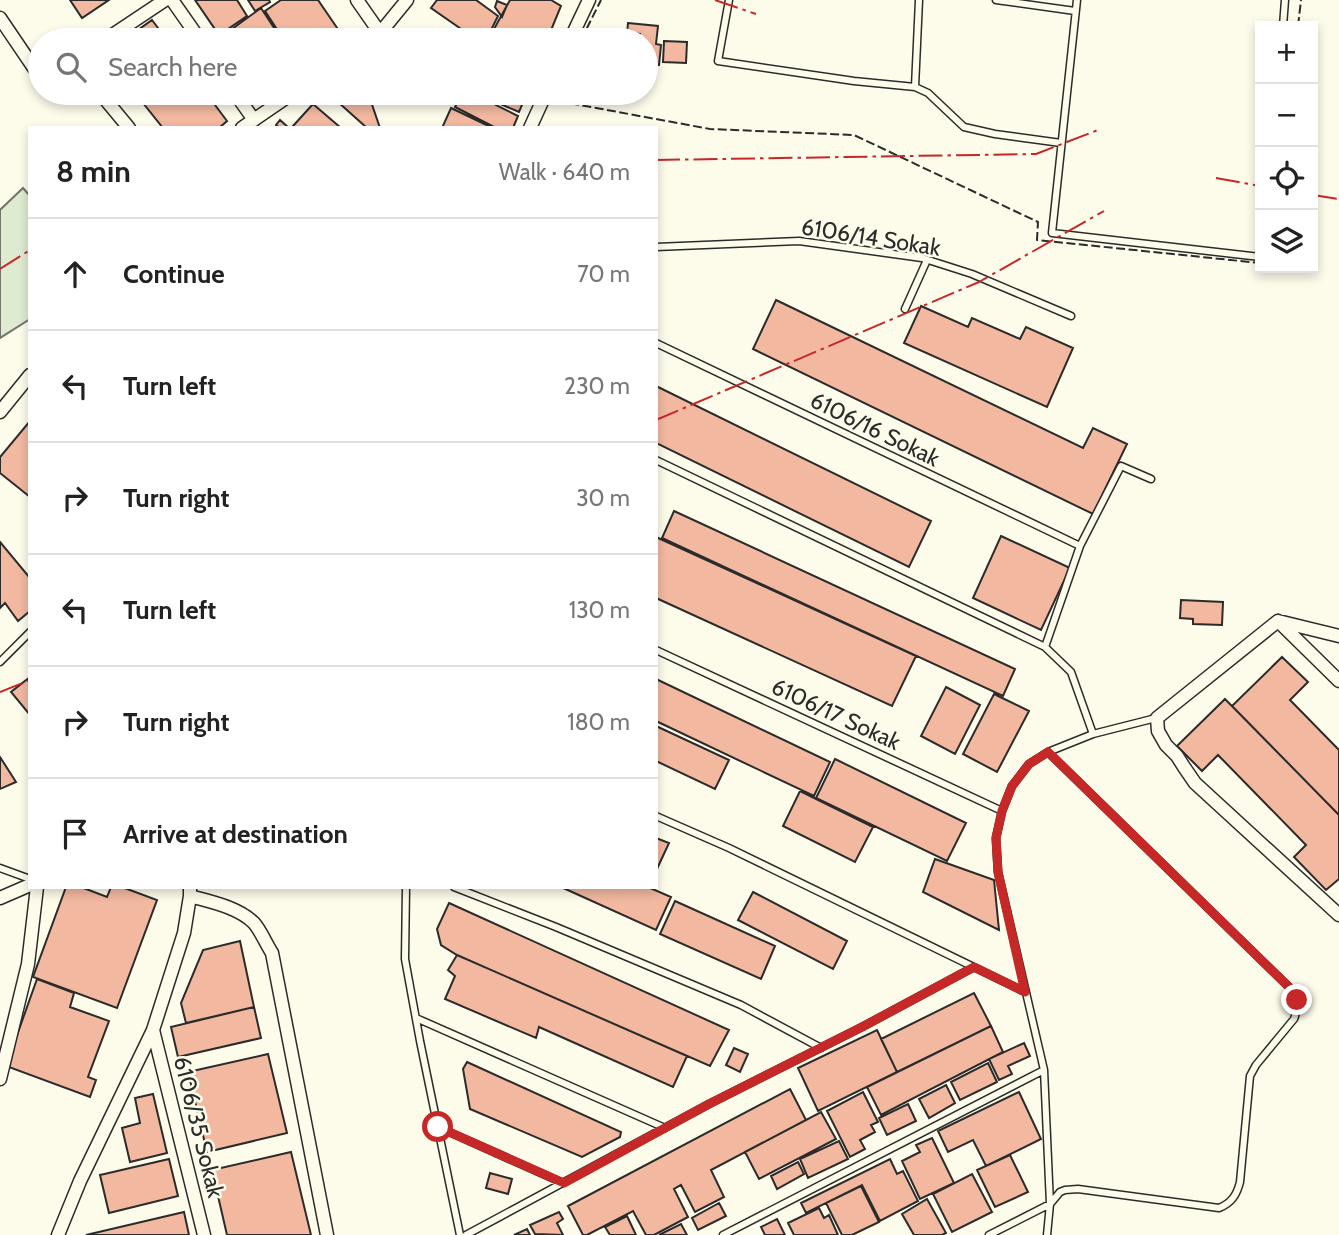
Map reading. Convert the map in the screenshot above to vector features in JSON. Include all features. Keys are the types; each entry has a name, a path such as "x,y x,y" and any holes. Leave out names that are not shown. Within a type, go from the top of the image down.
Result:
{"street":[{"path":"123,28 165,0"},
{"path":"172,0 192,28"},
{"path":"357,0 370,28"},
{"path":"382,28 407,0"},
{"path":"576,28 589,0"},
{"path":"0,18 5,34 28,63"},
{"path":"110,105 127,126"},
{"path":"243,105 254,120"},
{"path":"245,126 276,105"},
{"path":"531,126 541,105"},
{"path":"0,412 28,377"},
{"path":"1278,621 1339,636"},
{"path":"1278,621 1339,681"},
{"path":"1278,621 1157,718 1158,731 1195,783 1339,915"},
{"path":"0,898 28,886"},
{"path":"0,1079 28,964 37,889"},
{"path":"58,1235 80,1181 153,1030 184,933 190,892 231,909 254,923 272,953 327,1235"},
{"name":"6106/35 Sokak","path":"153,1030 204,1235"}],"lane":[{"path":"729,0 718,61 915,87 928,93 964,127 1062,143"},
{"path":"915,87 919,0"},
{"path":"996,0 1075,11"},
{"path":"1077,0 1052,233 1255,256"},
{"path":"1283,21 1285,0"},
{"name":"6106/14 Sokak","path":"658,247 799,241 927,260 972,274 1071,316"},
{"path":"905,309 927,260"},
{"name":"6106/16 Sokak","path":"658,344 1080,546"},
{"path":"658,461 1045,647 1071,672 1093,734"},
{"path":"1045,647 1080,546 1121,466 1151,479"},
{"path":"0,662 28,634"},
{"name":"6106/17 Sokak","path":"658,651 1002,811"},
{"path":"1047,1235 1050,1204 1044,1070 998,872 996,838 1002,811 1012,786 1029,764 1048,752 1093,734 1157,718"},
{"path":"989,1235 1050,1204 1065,1189 1219,1208 1230,1201 1235,1197 1240,1182 1250,1076 1294,1019 1298,1005 1290,988 1048,752"},
{"path":"658,817 729,848 1025,992"},
{"path":"0,868 28,878"},
{"path":"406,889 405,959 460,1235"},
{"path":"459,889 741,1005 821,1048"},
{"path":"466,1235 974,967"},
{"path":"416,1018 665,1128"},
{"path":"723,1235 1044,1070"},
{"path":"438,1127 564,1183"}],"green space":[{"path":"23,188 28,194 28,320 0,338 0,210"}],"building":[{"path":"70,0 109,0 82,18"},
{"path":"195,0 237,0 247,16 229,28 214,28"},
{"path":"248,0 269,0 270,2 255,11"},
{"path":"281,0 318,0 337,28 276,28 265,11"},
{"path":"437,0 476,0 498,16 492,28 460,28 431,8"},
{"path":"510,0 551,0 561,6 552,28 495,28"},
{"path":"497,1 507,5 502,17 495,7"},
{"path":"261,8 274,28 233,28"},
{"path":"152,20 158,28 141,28"},
{"path":"628,23 658,26 658,28 628,28"},
{"path":"664,41 687,42 686,63 663,62"},
{"path":"658,44 661,45 658,65"},
{"path":"145,105 215,105 227,121 221,126 161,126"},
{"path":"314,105 339,126 293,126"},
{"path":"341,105 372,105 379,126 365,126"},
{"path":"496,105 518,116 514,126 492,126 455,107"},
{"path":"503,105 522,105 519,112"},
{"path":"451,108 489,126 443,126"},
{"path":"280,120 287,126 277,126"},
{"path":"776,300 1083,448 1093,428 1127,444 1093,514 753,349"},
{"path":"921,306 968,327 972,318 1020,339 1026,327 1073,348 1047,407 904,343"},
{"path":"658,387 931,521 909,567 658,444"},
{"path":"28,423 28,495 0,473 0,457"},
{"path":"674,511 1015,669 1003,696 662,538"},
{"path":"1001,536 1070,568 1041,630 973,598"},
{"path":"658,538 916,656 892,706 658,599"},
{"path":"0,542 28,576 28,613 18,621 5,603 0,608"},
{"path":"1181,600 1223,602 1222,625 1193,624 1193,619 1180,618"},
{"path":"1282,657 1308,682 1290,700 1339,750 1339,815 1232,706"},
{"path":"28,679 28,713 11,692"},
{"path":"658,680 830,762 814,796 658,722"},
{"path":"946,687 980,705 955,754 921,736"},
{"path":"994,694 1029,711 997,772 963,754"},
{"path":"1225,699 1339,815 1339,879 1326,890 1294,857 1306,845 1218,755 1202,771 1177,746"},
{"path":"658,727 729,760 715,789 658,762"},
{"path":"0,757 16,782 0,789"},
{"path":"835,759 966,823 947,861 816,798"},
{"path":"800,791 873,827 855,862 783,826"},
{"path":"658,839 669,843 658,867"},
{"path":"935,859 994,880 999,930 923,892"},
{"path":"65,889 86,889 107,897 110,889 127,889 157,900 117,1008 33,977"},
{"path":"565,889 653,889 671,897 656,930"},
{"path":"753,892 847,941 833,969 738,920"},
{"path":"675,901 775,946 761,979 660,934"},
{"path":"449,903 729,1030 710,1066 457,955 441,945 437,929"},
{"path":"240,941 254,1007 186,1023 181,1003 203,950"},
{"path":"457,955 687,1056 673,1087 539,1027 536,1038 445,999 455,976 448,970"},
{"path":"37,979 74,993 70,1007 109,1021 88,1077 96,1080 90,1097 6,1066"},
{"path":"974,993 991,1026 897,1072 881,1039"},
{"path":"254,1007 261,1038 178,1057 171,1027"},
{"path":"991,1026 1003,1052 881,1115 867,1087"},
{"path":"877,1030 897,1072 818,1111 798,1068"},
{"path":"1024,1043 1030,1056 1008,1066 1012,1074 999,1080 989,1059"},
{"path":"734,1048 748,1054 740,1072 726,1065"},
{"path":"268,1054 287,1133 207,1152 188,1072"},
{"path":"467,1062 621,1132 620,1137 582,1157 470,1109 463,1069"},
{"path":"988,1063 997,1082 960,1100 951,1082"},
{"path":"946,1085 955,1103 929,1118 919,1099"},
{"path":"790,1089 806,1120 711,1170 724,1197 695,1212 681,1185 674,1189 688,1217 654,1235 646,1235 633,1211 583,1235 568,1206"},
{"path":"863,1092 878,1122 871,1125 875,1132 860,1140 865,1149 850,1157 827,1111"},
{"path":"1019,1092 1041,1139 986,1166 973,1140 948,1152 938,1131"},
{"path":"153,1094 167,1153 130,1162 122,1128 140,1123 135,1098"},
{"path":"908,1104 916,1121 887,1135 879,1118"},
{"path":"821,1112 836,1139 759,1179 745,1152"},
{"path":"932,1138 954,1183 920,1199 902,1161 920,1152 916,1145"},
{"path":"839,1141 848,1159 808,1178 800,1159"},
{"path":"291,1152 311,1235 227,1235 212,1170"},
{"path":"1010,1155 1028,1192 995,1207 977,1170"},
{"path":"169,1159 178,1196 109,1213 100,1175"},
{"path":"890,1159 897,1174 903,1171 918,1201 880,1221 862,1185 806,1213 801,1203"},
{"path":"798,1162 804,1174 777,1189 771,1176"},
{"path":"490,1173 512,1179 508,1194 486,1188"},
{"path":"972,1174 992,1212 952,1232 933,1194"},
{"path":"861,1186 879,1222 852,1235 842,1235 826,1203"},
{"path":"927,1199 946,1233 942,1235 914,1235 902,1214"},
{"path":"719,1203 726,1216 698,1230 692,1218"},
{"path":"819,1208 824,1218 829,1215 838,1235 794,1235 788,1223"},
{"path":"184,1212 189,1235 86,1235"},
{"path":"559,1212 563,1219 557,1223 563,1235 535,1234 530,1225"},
{"path":"627,1216 636,1235 610,1235 605,1227"},
{"path":"777,1219 785,1235 765,1235 761,1227"},
{"path":"681,1224 687,1235 659,1235"},
{"path":"527,1229 530,1235 514,1235"}],"fence":[{"path":"587,28 601,0"},
{"path":"1299,21 1301,0"},
{"path":"580,105 710,129 854,135 1038,222 1037,240 1255,262"}],"power":[{"path":"715,0 756,14"},
{"path":"658,160 1036,154 1098,130"},
{"path":"1216,178 1255,185"},
{"path":"1318,196 1339,199"},
{"path":"658,419 979,282 1104,211"},
{"path":"0,269 28,251"},
{"path":"0,692 28,681"}],"route":[{"path":"438,1127 564,1183 709,1104 974,967 1025,992 998,872 996,838 1002,811 1012,786 1029,764 1048,752 1290,988 1297,1000"}]}
